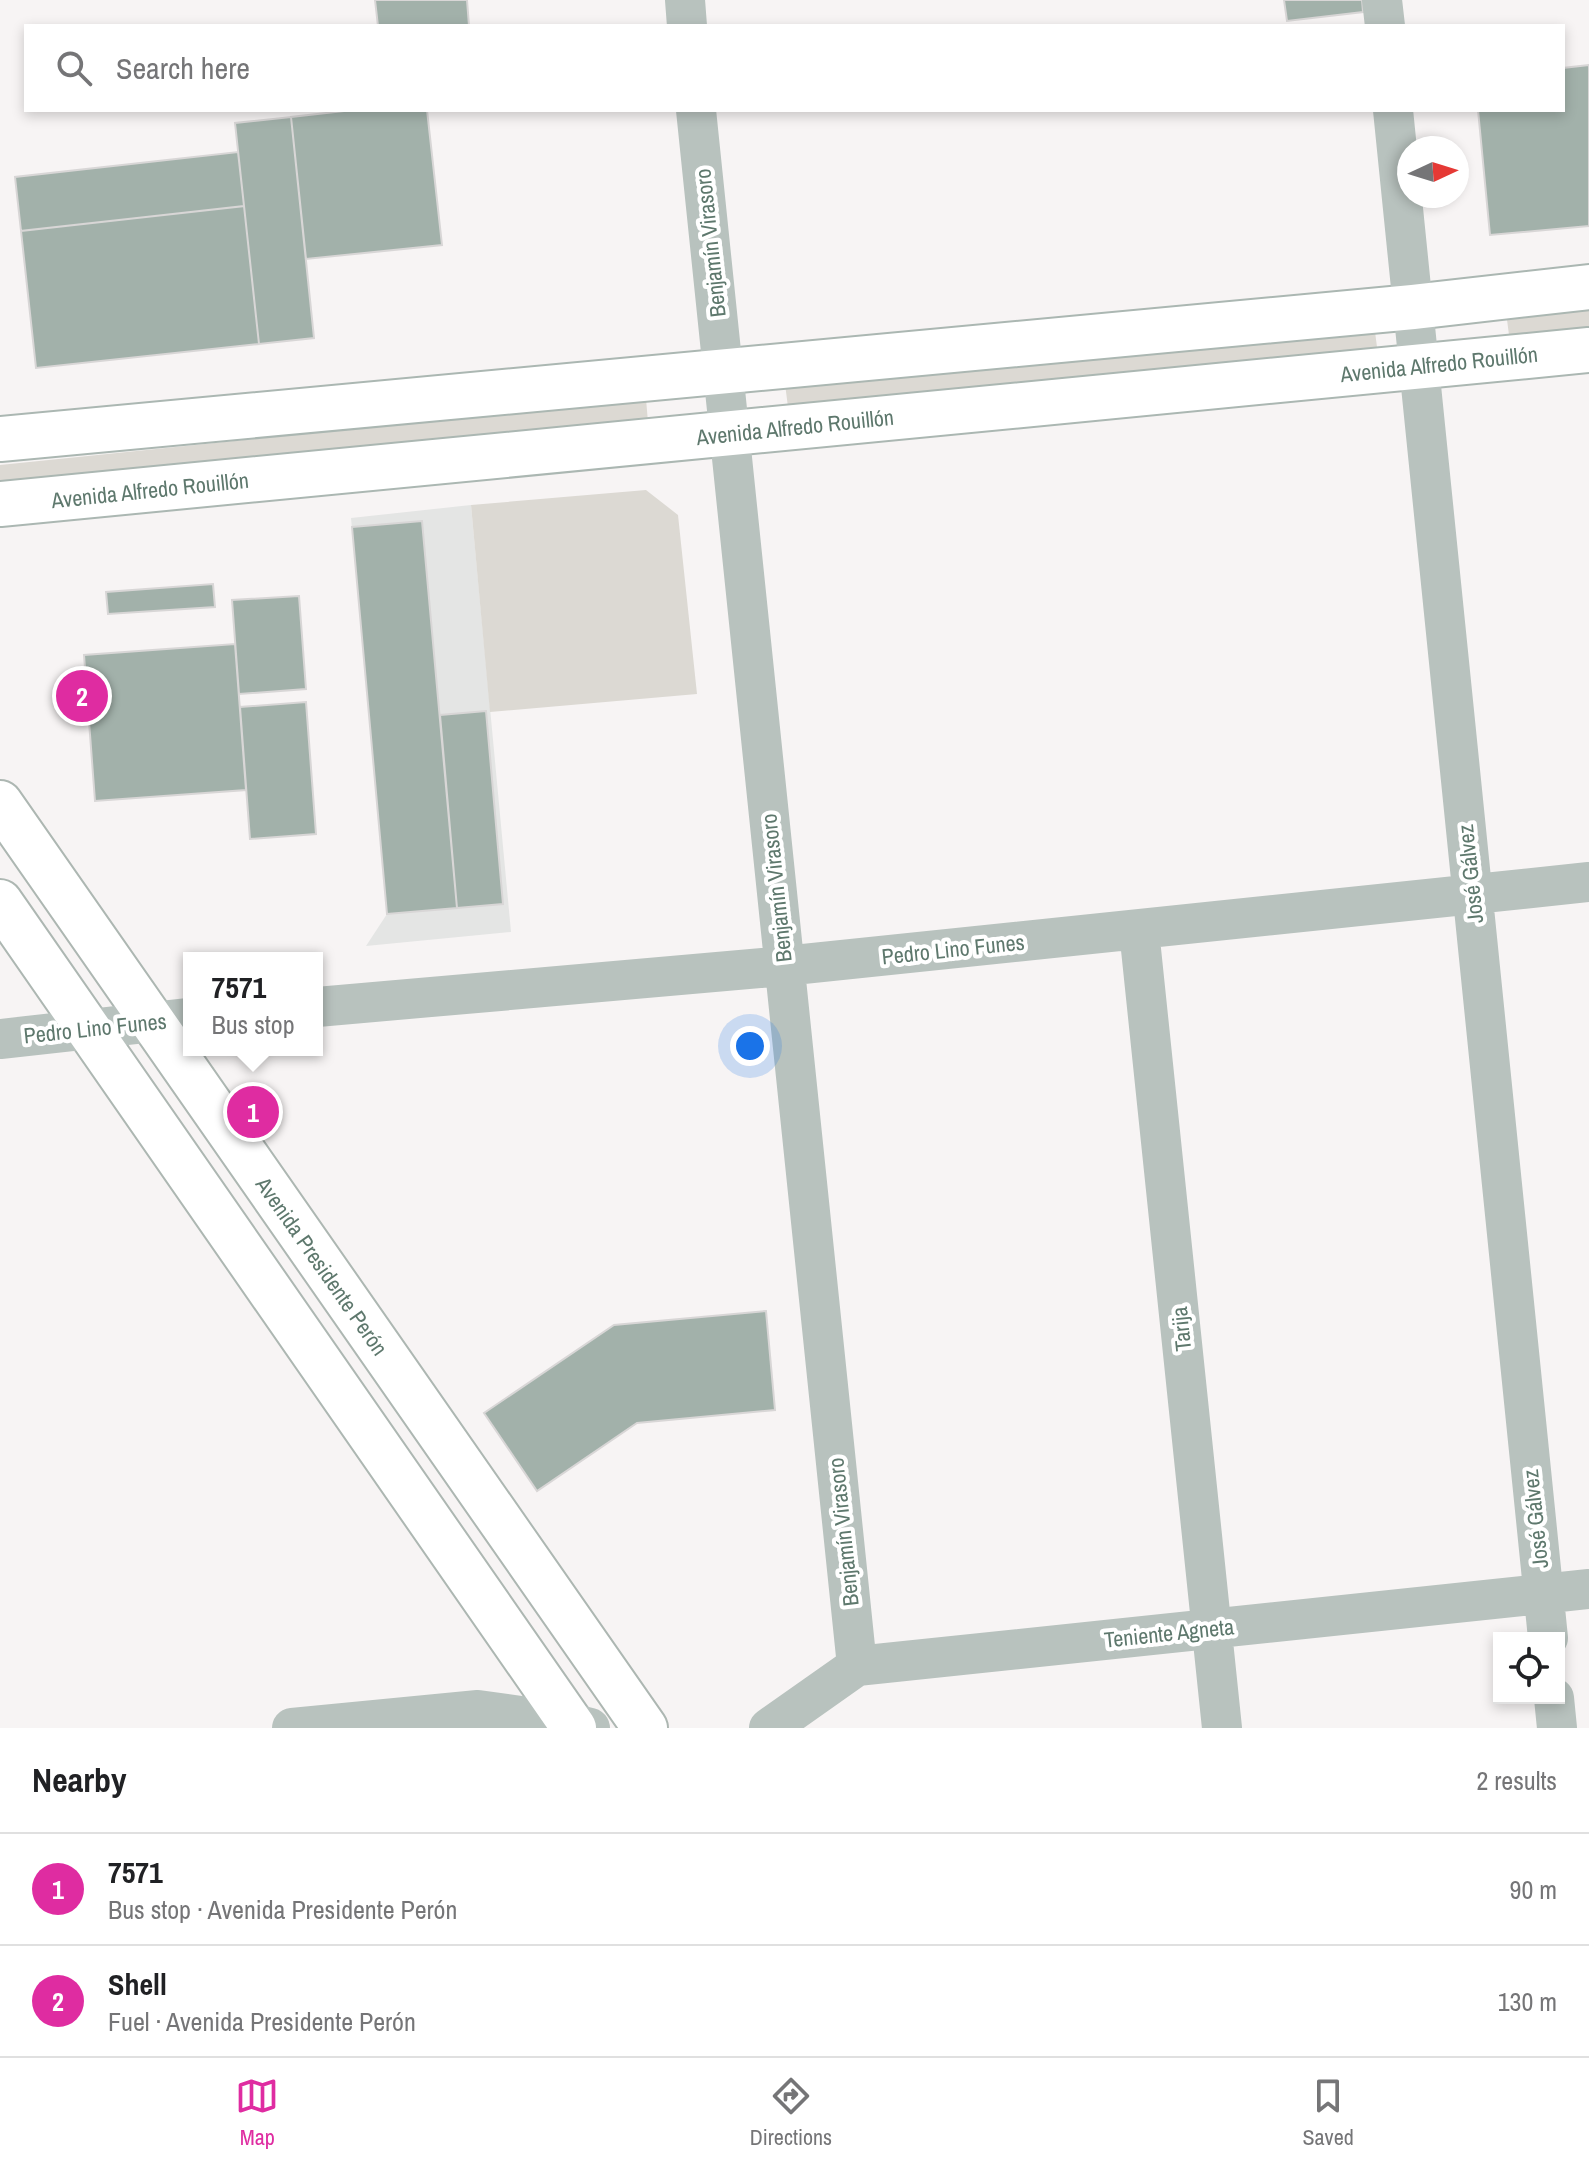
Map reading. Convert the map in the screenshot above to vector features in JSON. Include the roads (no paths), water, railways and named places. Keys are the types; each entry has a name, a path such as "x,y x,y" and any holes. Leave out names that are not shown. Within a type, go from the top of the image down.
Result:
{"street":[{"path":"685,0 687,24"},
{"path":"1382,0 1385,24"},
{"name":"Benjamín Virasoro","path":"696,112 857,1666"},
{"name":"José Gálvez","path":"1393,112 1547,1632"},
{"path":"0,439 1413,307 1589,287"},
{"name":"Avenida Alfredo Rouillón","path":"0,504 1589,350"},
{"name":"Avenida Presidente Perón","path":"0,803 183,1038"},
{"name":"Pedro Lino Funes","path":"323,1006 784,966 1589,882"},
{"path":"0,902 578,1726"},
{"name":"Tarija","path":"1139,930 1222,1728"},
{"name":"Pedro Lino Funes","path":"0,1039 171,1020"},
{"name":"Avenida Presidente Perón","path":"195,1056 645,1728"},
{"name":"Teniente Agneta","path":"769,1728 857,1666 1589,1589"},
{"path":"1555,1704 1557,1728"},
{"path":"292,1728 478,1710 578,1726"}],"place":[{"name":"Shell","path":"82,696"},
{"name":"7571","path":"253,1112"}]}
